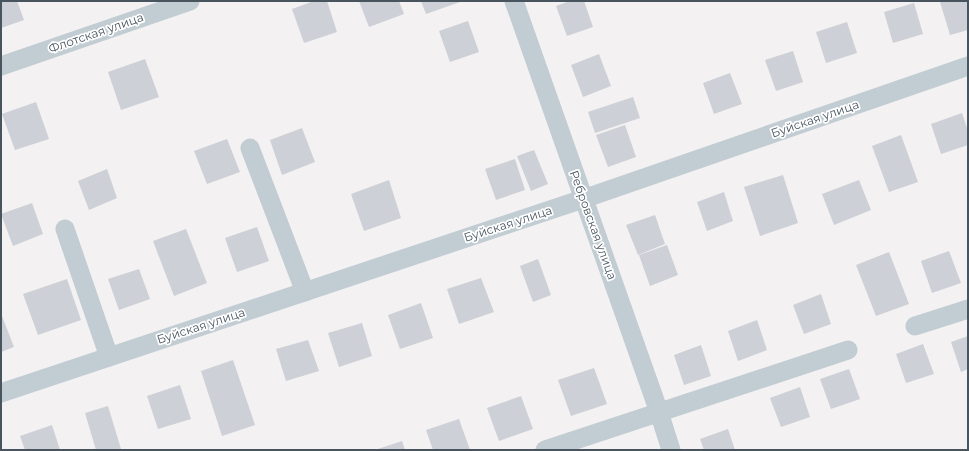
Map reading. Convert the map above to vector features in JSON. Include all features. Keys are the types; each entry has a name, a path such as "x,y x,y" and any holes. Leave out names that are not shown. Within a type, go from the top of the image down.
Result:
{"street":[{"name":"Флотская улица","path":"1,66 190,1"},
{"name":"Ребровская улица","path":"514,1 659,412 671,450"},
{"name":"Буйская улица","path":"1,393 583,199 968,66"},
{"path":"250,148 305,292"},
{"path":"65,229 109,357"},
{"path":"915,326 968,309"},
{"path":"545,450 848,350"}],"building":[{"path":"1,1 17,1 24,20 1,28"},
{"path":"314,1 327,1 337,32 304,43 292,9"},
{"path":"359,1 399,1 404,14 369,27"},
{"path":"421,1 463,1 426,14"},
{"path":"570,1 584,1 593,27 567,36 556,6"},
{"path":"968,1 968,30 950,35 940,2"},
{"path":"914,3 923,34 893,43 884,12"},
{"path":"468,21 479,52 450,62 439,31"},
{"path":"847,22 857,53 826,63 816,32"},
{"path":"793,51 803,82 776,91 765,60"},
{"path":"599,54 611,86 583,97 571,65"},
{"path":"145,59 159,97 121,110 108,72"},
{"path":"730,73 742,104 714,114 703,83"},
{"path":"633,97 640,118 595,133 588,112"},
{"path":"36,102 49,139 15,150 2,114"},
{"path":"962,113 968,131 968,145 941,154 931,124"},
{"path":"625,125 636,157 608,167 596,135"},
{"path":"302,128 315,162 282,175 270,140"},
{"path":"901,135 918,182 889,192 872,146"},
{"path":"227,139 240,172 207,184 194,151"},
{"path":"534,150 548,184 531,191 517,156"},
{"path":"515,159 525,190 496,200 485,169"},
{"path":"107,169 117,198 89,210 78,181"},
{"path":"783,175 798,223 760,236 744,187"},
{"path":"389,180 401,218 364,231 351,194"},
{"path":"859,180 871,210 834,225 822,194"},
{"path":"724,192 733,221 707,231 697,202"},
{"path":"32,203 43,234 13,246 1,214"},
{"path":"655,215 665,244 638,255 626,225"},
{"path":"257,227 269,261 237,272 225,238"},
{"path":"186,229 207,283 174,296 153,241"},
{"path":"667,245 678,275 650,286 639,255"},
{"path":"949,251 961,283 932,293 921,261"},
{"path":"889,252 909,304 876,316 856,265"},
{"path":"538,259 551,295 533,302 520,266"},
{"path":"139,269 150,299 119,310 108,279"},
{"path":"481,278 494,312 459,324 447,289"},
{"path":"67,279 81,320 38,335 23,294"},
{"path":"821,294 831,324 804,334 793,305"},
{"path":"421,303 433,338 400,349 388,315"},
{"path":"1,316 14,347 1,352"},
{"path":"757,320 767,350 738,361 728,331"},
{"path":"362,323 372,356 339,367 328,333"},
{"path":"968,336 968,369 961,372 951,342"},
{"path":"308,340 319,371 286,381 276,349"},
{"path":"923,344 934,374 906,383 896,354"},
{"path":"701,345 711,376 684,385 674,355"},
{"path":"233,360 255,425 222,436 201,371"},
{"path":"594,368 607,404 571,416 558,380"},
{"path":"849,369 860,399 831,409 820,379"},
{"path":"180,385 191,419 158,429 147,396"},
{"path":"800,387 810,417 781,427 770,398"},
{"path":"521,396 533,429 499,441 487,408"},
{"path":"108,406 121,449 96,450 85,413"},
{"path":"459,419 470,450 433,450 426,430"},
{"path":"52,425 60,450 25,450 20,436"},
{"path":"728,429 735,450 704,450 700,439"},
{"path":"402,441 405,450 375,450"}]}
